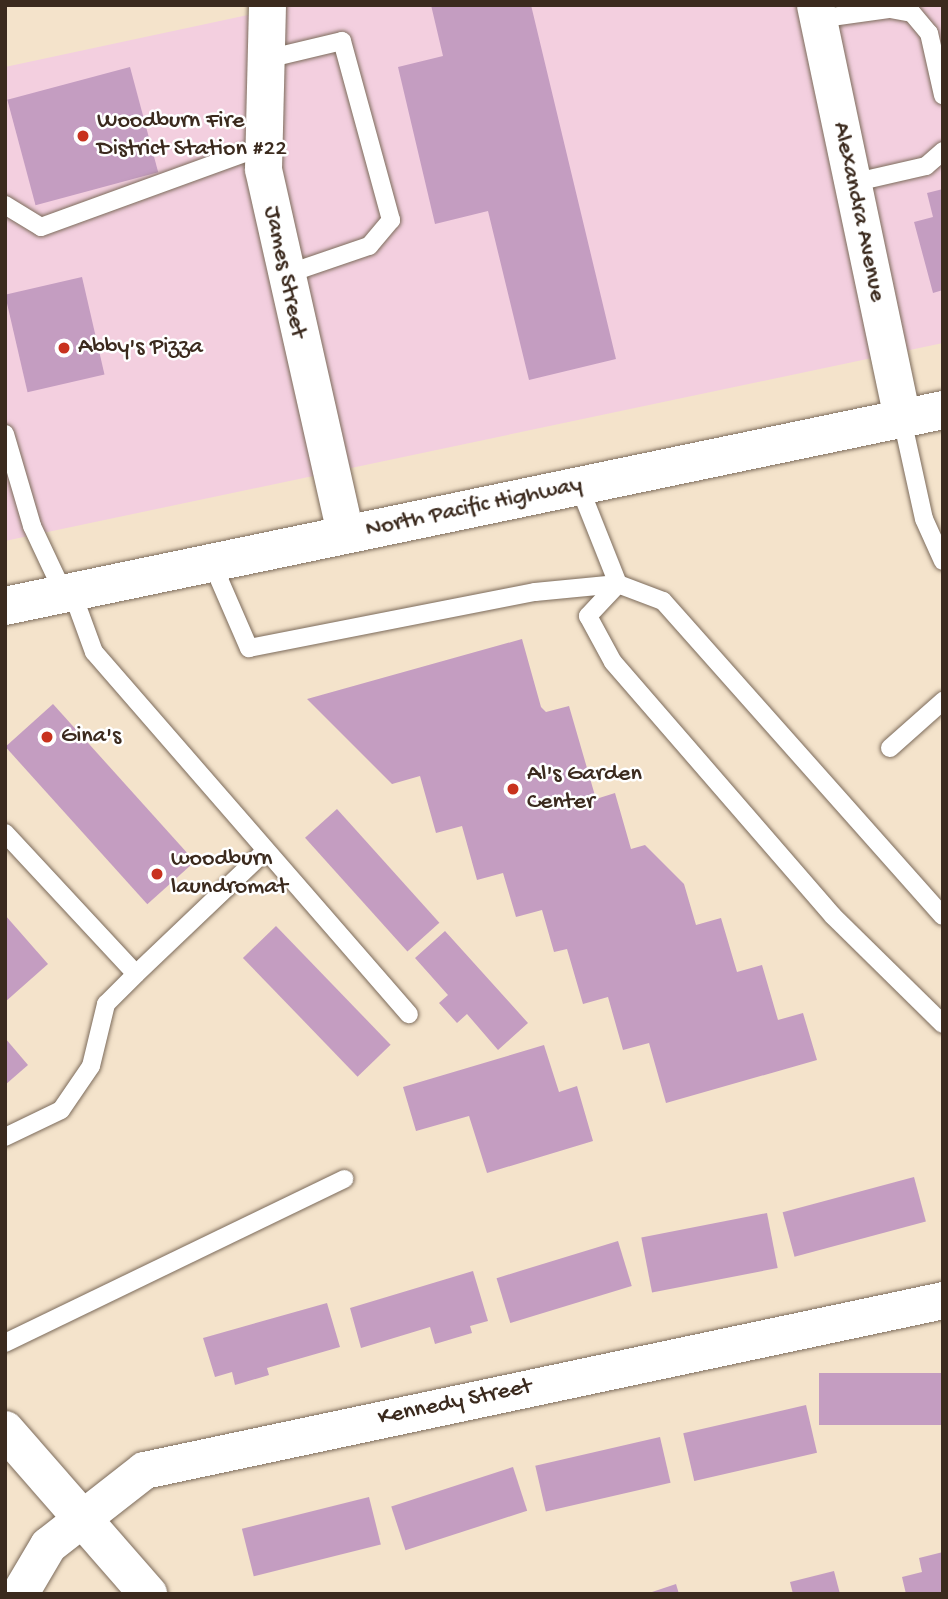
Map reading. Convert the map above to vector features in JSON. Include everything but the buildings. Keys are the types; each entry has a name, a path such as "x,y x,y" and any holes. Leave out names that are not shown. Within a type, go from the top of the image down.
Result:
{"main road":[{"name":"North Pacific Highway","path":"5,606 943,410"},
{"path":"5,1430 148,1594"}],"street":[{"name":"James Street","path":"267,5 264,146 284,275 345,534"},
{"name":"Alexandra Avenue","path":"816,12 902,419"},
{"name":"Kennedy Street","path":"19,1594 48,1545 79,1516 144,1469 943,1300"}],"lane":[{"path":"816,12 890,9 912,13 929,33 943,95"},
{"path":"267,59 342,41 391,220 369,246 284,275"},
{"path":"5,205 41,227 264,146"},
{"path":"852,183 926,166 943,151"},
{"path":"902,419 924,519 943,561"},
{"path":"5,434 32,526 68,593 94,652 409,1014"},
{"path":"579,486 618,584"},
{"path":"212,563 250,648 535,592 618,584 663,601 943,916"},
{"path":"618,584 588,615 613,662 833,916 943,1024"},
{"path":"890,748 943,701"},
{"path":"5,834 135,974"},
{"path":"5,1137 61,1110 91,1066 106,1004 265,851"},
{"path":"5,1343 345,1179"}],"shaded area":[{"path":"295,5 943,5 943,343 5,541 5,67"}],"place":[{"name":"Woodburn Fire District Station #22","path":"83,136"},
{"name":"Abby's Pizza","path":"64,348"},
{"name":"Gina's","path":"47,737"},
{"name":"Al's Garden Center","path":"513,789"},
{"name":"woodburn laundromat","path":"157,874"}]}
